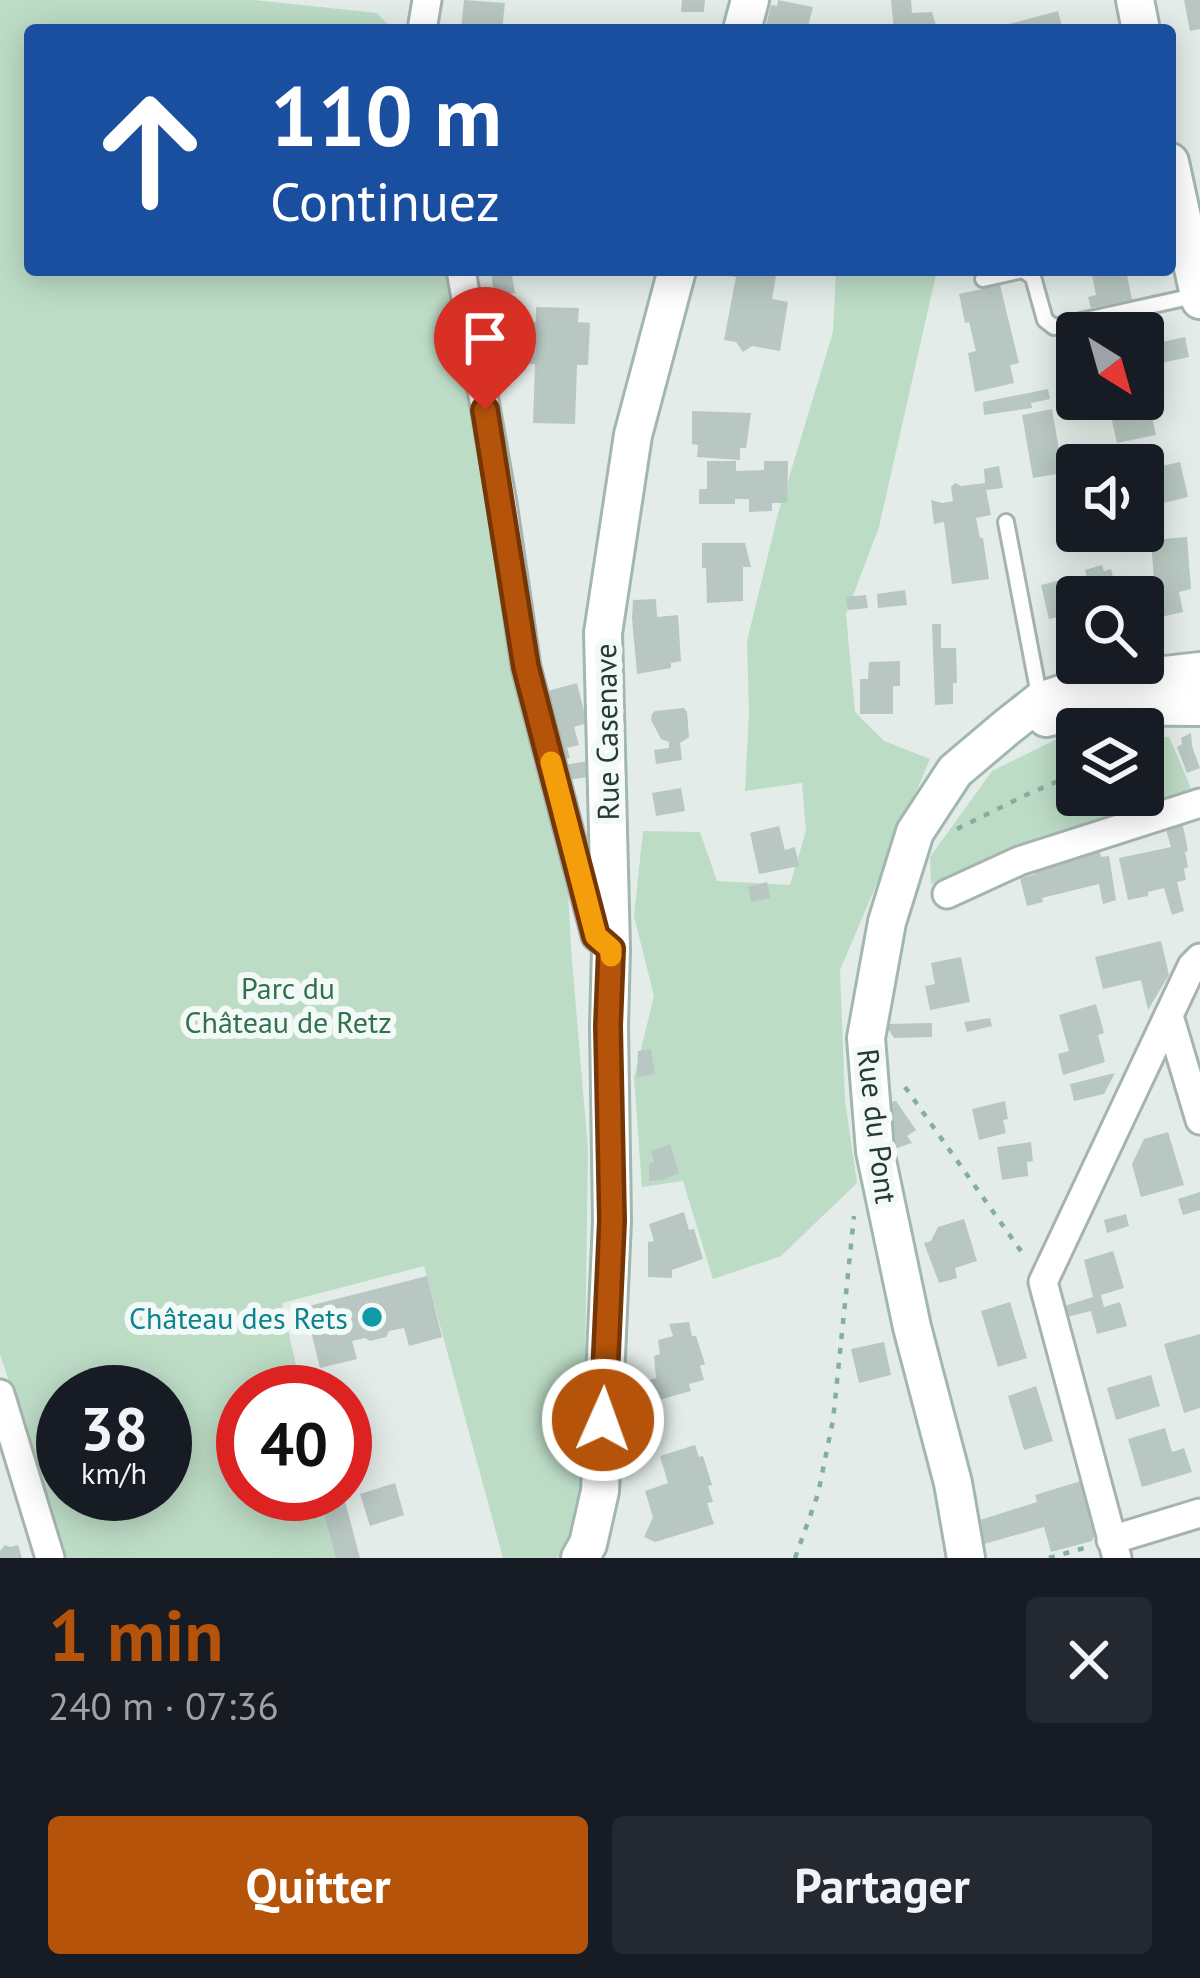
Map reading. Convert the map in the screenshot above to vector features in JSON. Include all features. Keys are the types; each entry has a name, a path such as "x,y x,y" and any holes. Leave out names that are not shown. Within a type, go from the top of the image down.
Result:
{"main road":[{"path":"1176,189 1200,298"},
{"name":"Rue Casenave","path":"580,1558 588,1544 600,1490 612,1221 603,633 633,435 675,276"},
{"name":"Rue du Pont","path":"966,1558 953,1483 912,1327 875,1151 866,1039 887,922 915,832 956,771 1007,727 1040,701 1094,683 1200,671"},
{"name":"Rue du Pont","path":"1007,727 1072,711 1200,707"}],"street":[{"path":"462,276 526,667 596,936 611,949"},
{"path":"947,894 1019,861 1200,803"},
{"path":"1200,958 1192,966 1043,1282 1114,1549 1200,1513"},
{"path":"1168,1016 1200,1120"},
{"path":"0,1394 50,1558"}],"lane":[{"path":"983,279 996,276"},
{"path":"1032,276 1045,320 1054,327 1200,298"},
{"path":"1006,522 1040,701"}],"path":[{"path":"948,834 1056,782"},
{"path":"894,1072 1043,1282"},
{"path":"795,1558 818,1494 833,1420 854,1208"},
{"path":"1049,1558 1114,1549"}],"green space":[{"name":"Parc du Château de Retz","path":"0,0 254,0 377,13 387,24 24,24 24,276 452,276 565,832 588,1150 583,1502 564,1554 503,1558 424,1266 282,1303 296,1365 216,1365 216,1521 332,1521 341,1558 67,1558 55,1521 192,1521 192,1365 36,1365 36,1464 0,1354"},
{"path":"836,276 936,276 879,527 846,614 855,712 884,741 930,759 840,970 845,1100 857,1183 781,1256 713,1279 683,1181 642,1187 634,1078 654,996 634,916 643,831 700,832 717,881 790,885 806,831 802,783 745,791 747,641 778,514 833,332"},
{"path":"1164,737 1169,737 1191,788 1164,798"},
{"path":"1056,739 1056,816 1115,816 931,884 930,857 992,771"}],"building":[{"path":"464,0 505,3 503,24 462,24"},
{"path":"682,0 705,0 704,12 681,12"},
{"path":"778,0 813,7 809,24 766,24 771,5 777,6"},
{"path":"891,0 911,0 912,13 932,12 936,24 893,24"},
{"path":"1184,0 1200,0 1200,29 1190,31"},
{"path":"1058,11 1061,24 1009,24"},
{"path":"492,276 512,276 515,293 494,296"},
{"path":"730,276 776,276 772,299 788,302 780,351 752,346 743,352 736,342 724,340 736,277"},
{"path":"1092,276 1127,276 1132,300 1091,308 1088,297 1096,295"},
{"path":"1000,285 1019,363 1010,365 1014,383 975,392 968,353 976,351 959,294"},
{"path":"536,307 579,308 578,322 590,323 588,365 577,365 575,424 533,423 535,364 528,364 529,322 536,322"},
{"path":"1185,337 1189,357 1164,362 1164,342"},
{"path":"1048,389 1050,399 1031,403 1032,408 984,415 983,402"},
{"path":"1052,409 1058,444 1056,474 1033,478 1022,415"},
{"path":"692,411 751,413 740,460 697,457"},
{"path":"1112,420 1153,420 1156,435 1117,443"},
{"path":"707,461 736,461 736,471 764,470 764,461 788,461 787,503 772,503 772,511 749,512 749,499 699,504 699,489 707,489"},
{"path":"1180,462 1188,497 1164,503 1164,465"},
{"path":"999,466 1003,488 986,490 991,515 976,518 989,579 952,584 944,522 934,524 931,500 953,501 955,483 985,483 984,469"},
{"path":"1187,537 1191,589 1179,592 1183,612 1164,616 1164,576 1154,576 1152,552 1164,552 1164,539"},
{"path":"702,543 745,543 751,567 743,567 743,601 707,603"},
{"path":"1102,565 1104,571 1111,569 1113,576 1086,576 1085,570"},
{"path":"1056,581 1056,617 1049,619 1041,585"},
{"path":"905,590 907,605 878,608 877,594"},
{"path":"866,595 868,608 848,610 846,597"},
{"path":"656,599 657,617 678,615 681,661 671,663 671,668 637,674 633,600"},
{"path":"932,624 941,624 941,648 956,648 953,704 935,705"},
{"path":"900,661 900,686 893,686 893,714 860,714 860,679 868,679 869,662"},
{"path":"577,683 587,723 574,727 579,745 567,748 570,758 561,760 544,692"},
{"path":"684,708 689,737 680,743 682,760 656,764 654,750 669,748 669,742 661,739 652,714"},
{"path":"1191,733 1200,768 1187,773 1177,747"},
{"path":"596,760 596,776 567,780 563,765"},
{"path":"681,788 685,811 656,816 652,793"},
{"path":"1182,821 1188,867 1184,869 1186,880 1177,882 1184,911 1172,915 1164,888 1128,900 1119,858 1171,847 1165,826"},
{"path":"779,826 785,850 795,847 799,866 759,874 750,833"},
{"path":"1099,848 1101,857 1109,856 1116,900 1103,904 1099,884 1027,906 1020,878"},
{"path":"767,882 770,898 751,902 748,887"},
{"path":"1161,941 1169,975 1148,1010 1141,980 1103,989 1095,957"},
{"path":"961,957 970,1002 930,1010 925,986 935,984 931,963"},
{"path":"1096,1004 1105,1062 1063,1075 1058,1054 1069,1051 1059,1015"},
{"path":"990,1018 992,1026 967,1032 964,1022"},
{"path":"932,1023 932,1037 894,1038 885,1024"},
{"path":"651,1049 655,1074 637,1077 638,1051"},
{"path":"1115,1073 1104,1094 1074,1101 1070,1084"},
{"path":"896,1101 916,1130 907,1136 912,1143 894,1149 885,1103"},
{"path":"1005,1101 1006,1133 979,1140 972,1109"},
{"path":"1168,1132 1184,1185 1141,1197 1132,1164 1144,1139"},
{"path":"1031,1142 1033,1161 1027,1162 1028,1176 1002,1180 997,1147"},
{"path":"670,1144 679,1173 649,1181 649,1164 654,1162 651,1151"},
{"path":"1200,1192 1200,1210 1183,1215 1178,1199"},
{"path":"684,1212 703,1259 672,1270 672,1278 648,1277 648,1242 654,1241 649,1224"},
{"path":"1126,1214 1129,1226 1107,1233 1104,1220"},
{"path":"964,1219 977,1261 955,1268 957,1278 939,1283 924,1243 931,1241 938,1227"},
{"path":"1113,1251 1124,1288 1101,1295 1104,1307 1120,1302 1127,1326 1097,1334 1091,1311 1067,1317 1064,1306 1093,1297 1084,1260"},
{"name":"Château des Rets","path":"427,1276 442,1337 409,1346 404,1328 389,1331 386,1337 352,1341 357,1359 319,1365 305,1307"},
{"path":"1010,1302 1027,1358 998,1367 981,1311"},
{"path":"689,1322 705,1364 700,1366 704,1380 689,1384 691,1391 655,1401 649,1380 656,1378 658,1340 673,1336 669,1324"},
{"path":"1200,1334 1200,1408 1184,1413 1164,1344"},
{"path":"884,1342 891,1375 859,1383 851,1349"},
{"path":"1151,1375 1160,1406 1116,1420 1107,1388"},
{"path":"1036,1386 1053,1441 1024,1450 1008,1396"},
{"path":"1165,1428 1172,1452 1184,1448 1192,1472 1142,1487 1128,1439"},
{"path":"695,1445 712,1485 708,1486 713,1502 707,1503 714,1524 655,1542 644,1537 653,1517 645,1491 668,1483 660,1456"},
{"path":"1081,1481 1096,1532 1092,1541 1051,1552 1044,1527 984,1544 980,1520 1037,1502 1035,1495"},
{"path":"395,1483 404,1515 370,1526 372,1490"},
{"path":"326,1521 350,1521 360,1558 336,1558"},
{"path":"5,1545 18,1545 22,1558 0,1558"}],"slow traffic":[{"path":"551,762 596,936 611,949 611,956"}],"place":[{"name":"Château des Rets","path":"372,1317"}],"route":[{"path":"485,410 526,667 596,936 611,949 612,1221 603,1420"}]}
